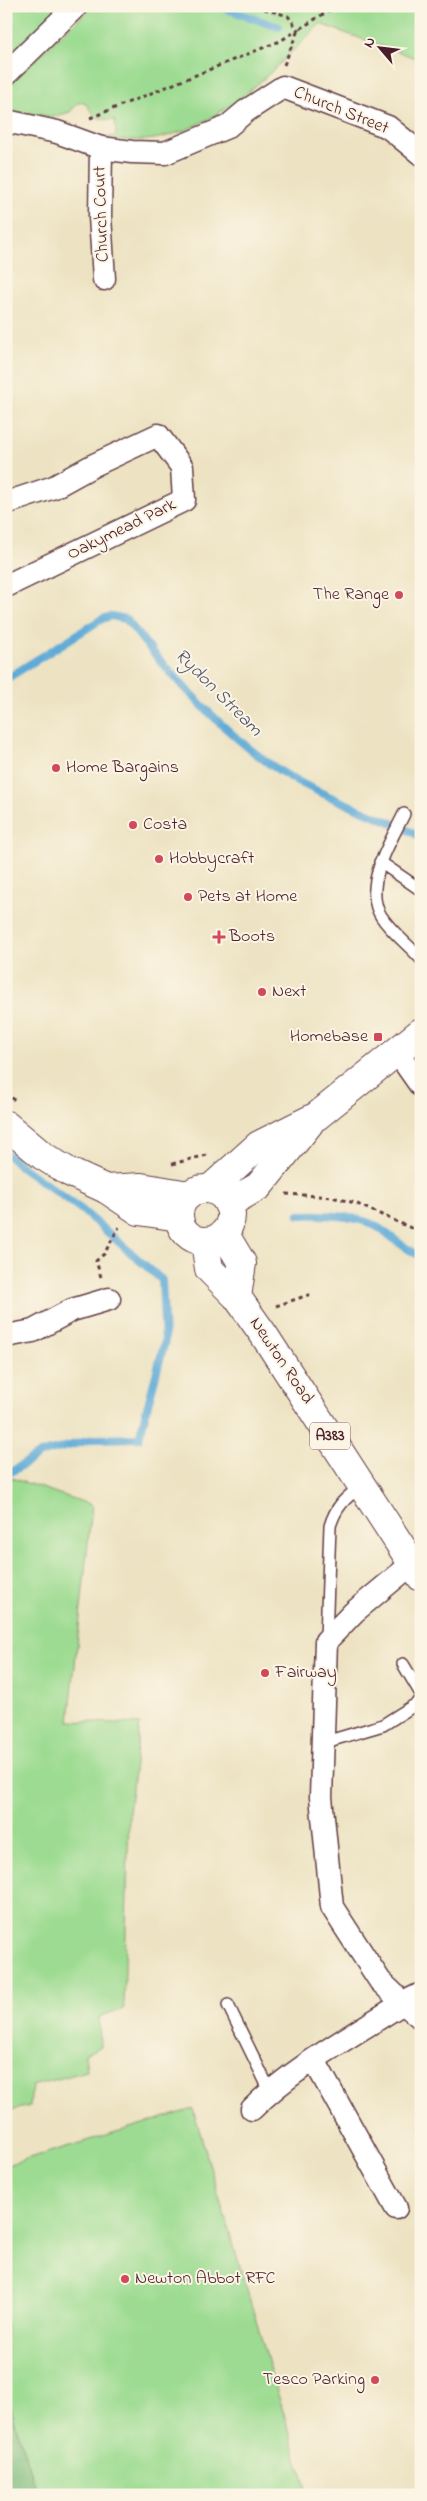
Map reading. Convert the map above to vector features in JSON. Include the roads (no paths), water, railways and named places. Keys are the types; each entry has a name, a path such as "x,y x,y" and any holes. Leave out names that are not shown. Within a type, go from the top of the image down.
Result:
{"main road":[{"path":"12,1114 43,1156 69,1172 106,1189 139,1211 201,1201 259,1186 317,1116 421,1032"},
{"path":"201,1201 231,1219 214,1237 190,1237 184,1231 201,1201"},
{"name":"Newton Road","path":"214,1237 242,1263 244,1306 417,1570"}],"street":[{"path":"6,74 76,6"},
{"name":"Church Street","path":"6,121 57,132 101,148 132,152 166,153 227,127 246,111 283,87 388,127 421,154"},
{"name":"Church Court","path":"101,148 100,216 104,279"},
{"name":"Oakymead Park","path":"6,503 54,487 94,465 158,435 182,467 184,500 6,586"},
{"path":"397,1052 421,1086"},
{"path":"6,1336 33,1331 72,1310 109,1299"},
{"path":"417,1570 354,1612 326,1642 322,1797 332,1907 380,1981 412,1998 421,2018"},
{"path":"252,2109 270,2091 314,2060 412,1998"},
{"path":"314,2060 396,2208"}],"lane":[{"path":"404,814 380,862 375,889 376,902 381,916 421,959"},
{"path":"380,862 421,890"},
{"path":"326,1642 330,1526 334,1511 346,1497 362,1486"},
{"path":"403,1664 421,1694"},
{"path":"322,1743 383,1725 421,1701"},
{"path":"228,2005 270,2091"}],"waterway":[{"path":"217,6 279,27"},
{"name":"Rydon Stream","path":"6,679 102,619 111,616 126,619 180,683 224,726 268,763 306,786 389,821 421,837"},
{"path":"6,1153 19,1165 82,1210 162,1280 165,1341 139,1438 93,1439 40,1454 6,1475"},
{"path":"299,1215 329,1215 362,1220 379,1228 404,1247 421,1256"}],"place":[{"name":"The Range","path":"399,595"},
{"name":"Home Bargains","path":"56,768"},
{"name":"Costa","path":"133,825"},
{"name":"Hobbycraft","path":"159,859"},
{"name":"Pets at Home","path":"188,897"},
{"name":"Boots","path":"219,937"},
{"name":"Next","path":"262,992"},
{"name":"Homebase","path":"378,1037"},
{"name":"Fairway","path":"265,1673"},
{"name":"Newton Abbot RFC","path":"125,2279"},
{"name":"Tesco Parking","path":"375,2380"}]}
